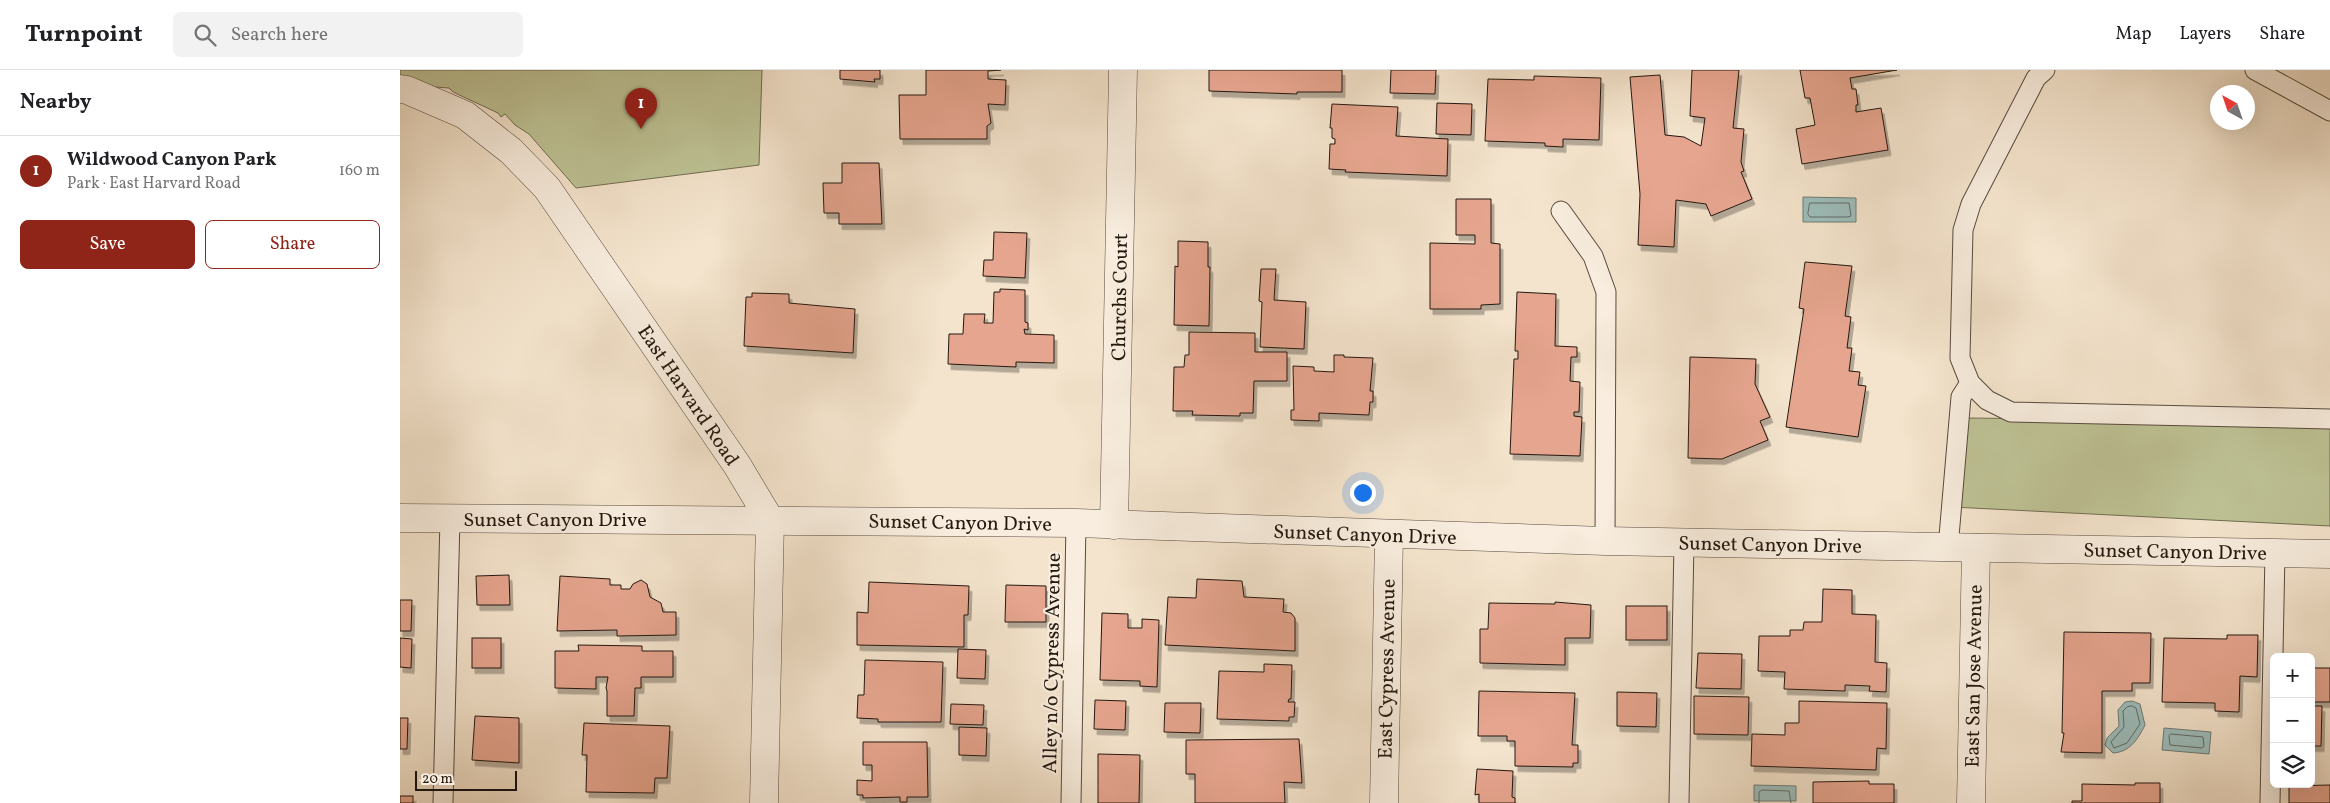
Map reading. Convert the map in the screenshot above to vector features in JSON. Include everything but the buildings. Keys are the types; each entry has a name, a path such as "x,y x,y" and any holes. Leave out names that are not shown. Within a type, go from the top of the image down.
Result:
{"street":[{"name":"Churchs Court","path":"1114,525 1123,70"},
{"name":"East Harvard Road","path":"400,89 407,90 465,115 511,151 547,188 737,465 770,520"},
{"name":"Sunset Canyon Drive","path":"400,518 1076,523 1605,542 2330,554"},
{"path":"764,803 770,520"},
{"name":"East Cypress Avenue","path":"1384,803 1390,535"},
{"name":"East San Jose Avenue","path":"1971,803 1976,548"}],"lane":[{"path":"2045,70 2036,78 2031,86 1971,204 1963,230 1960,358 1970,383 1988,400 2011,412 2330,419"},
{"path":"2255,70 2330,111"},
{"path":"1562,211 1593,256 1606,292 1605,542"},
{"path":"1948,548 1961,397 1970,383"},
{"path":"443,803 450,518"},
{"name":"Alley n/o Cypress Avenue","path":"1071,803 1076,523"},
{"path":"1679,803 1684,543"},
{"path":"2270,803 2275,553"}],"green space":[{"path":"400,70 762,70 759,165 576,188 529,134 515,125 505,114 501,117 498,113 453,92 449,88 435,87 400,77"},
{"path":"1967,418 2330,422 2330,526 1952,507"}],"water":[{"path":"1803,197 1856,198 1856,222 1803,222"},
{"path":"2132,701 2140,704 2145,725 2133,744 2124,750 2113,753 2105,745 2107,738 2119,726 2118,710 2125,702"},
{"path":"2164,728 2211,732 2209,754 2162,750"},
{"path":"1754,785 1796,786 1796,801 1754,801"}],"place":[{"name":"Wildwood Canyon Park","path":"641,129"}]}
